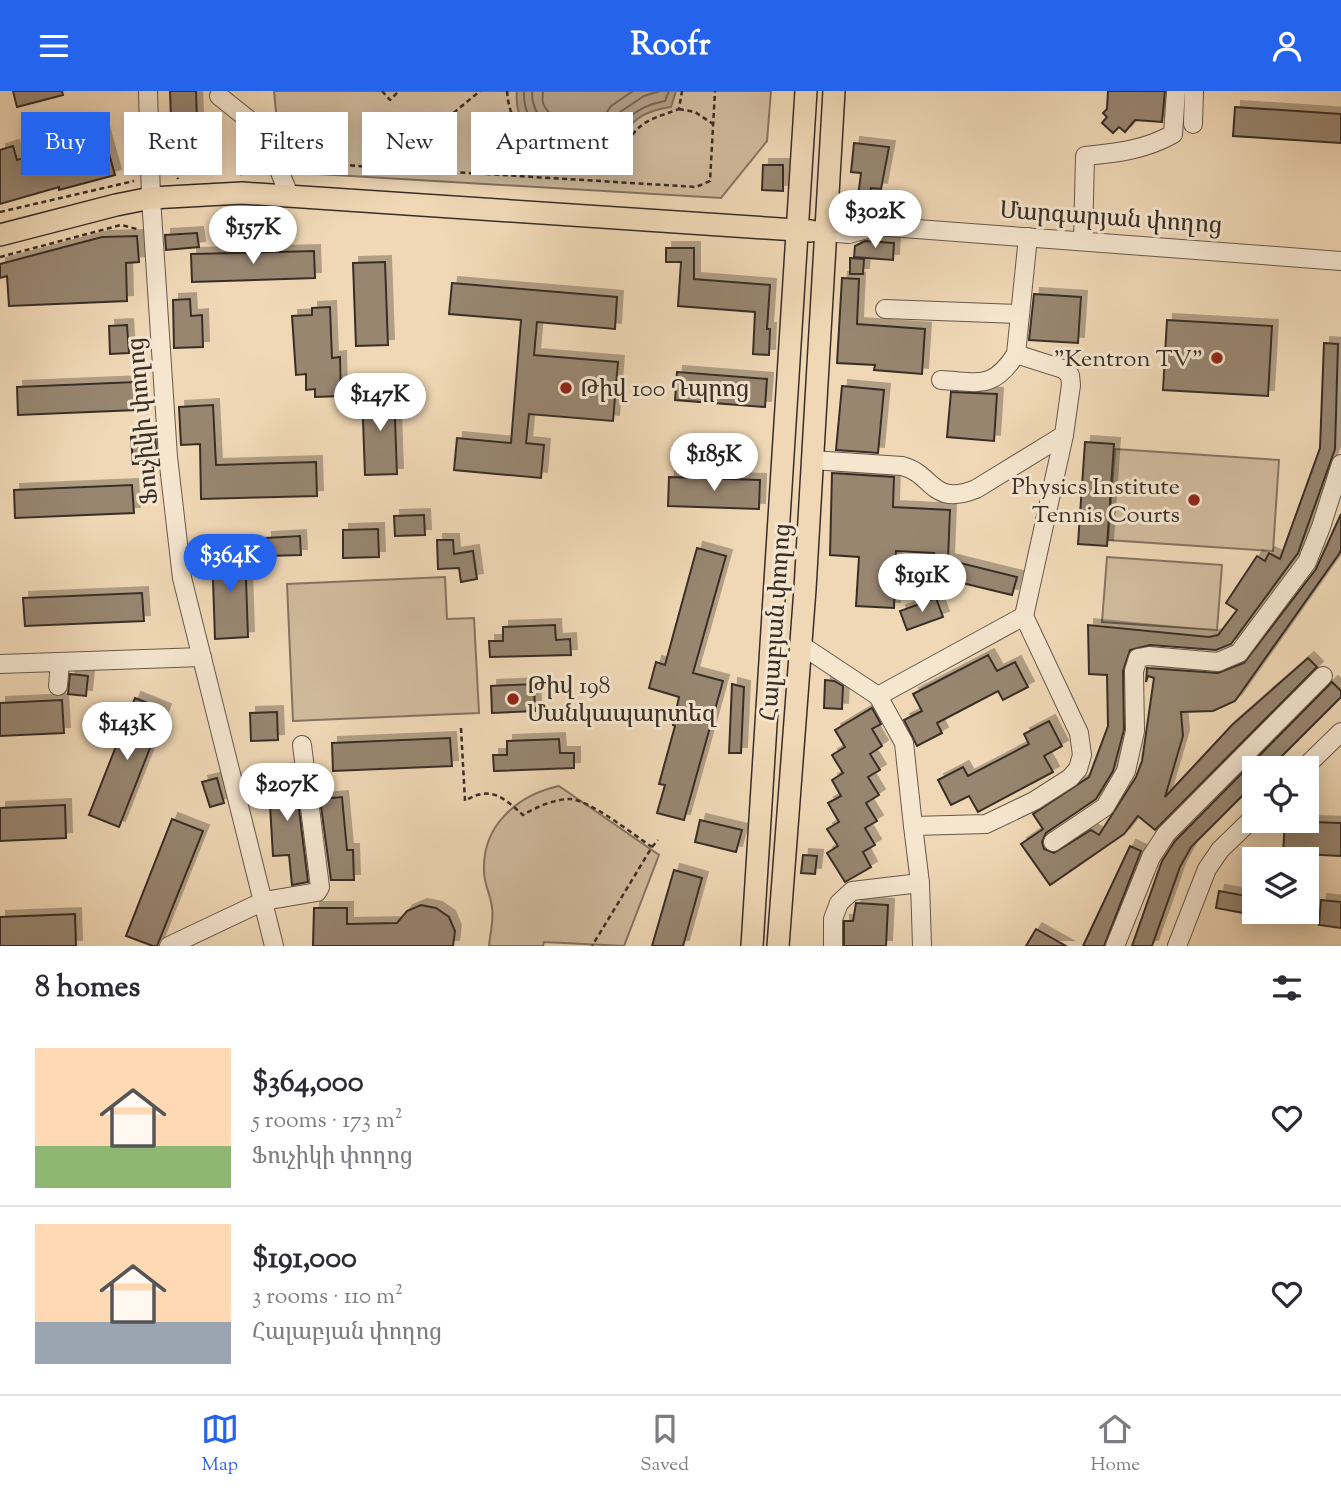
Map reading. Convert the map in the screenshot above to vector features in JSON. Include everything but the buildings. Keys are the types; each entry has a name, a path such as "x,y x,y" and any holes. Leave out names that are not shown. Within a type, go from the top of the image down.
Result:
{"main road":[{"name":"Հալաբյան փողոց","path":"752,946 806,91"},
{"name":"Հալաբյան փողոց","path":"778,946 801,645 834,91"},
{"name":"Մարգարյան փողոց","path":"0,233 116,205 146,191 240,189 381,191 825,226"},
{"name":"Մարգարյան փողոց","path":"146,191 242,193 797,224"}],"street":[{"name":"Ֆուչիկի փողոց","path":"148,91 146,191 170,478 182,578 274,946"},
{"path":"1083,241 1085,156 1129,151 1158,143 1173,134 1176,91"},
{"path":"1193,124 1195,91"},
{"path":"219,96 238,112"},
{"path":"281,175 287,190"},
{"name":"Մարգարյան փողոց","path":"825,226 849,234 877,226 1341,261"},
{"path":"941,380 984,383 1005,372 1016,354 1028,237"},
{"path":"885,309 1020,314"},
{"path":"913,826 986,824 1034,801 1070,778 1078,769 1082,755 1079,733 1024,616 1064,435 1070,376 1063,369 1016,354"},
{"path":"812,460 902,466 945,494 963,494 976,489 1064,435"},
{"path":"1054,842 1105,807 1126,771 1135,731 1134,671 1138,658 1149,656 1218,662 1239,653 1307,562 1341,464"},
{"path":"878,696 1024,616"},
{"path":"801,645 878,696 904,744 920,883 922,946"},
{"path":"0,663 202,657"},
{"path":"58,686 60,662"},
{"path":"1115,946 1151,857 1166,834 1323,676"},
{"path":"1316,756 1341,732"},
{"path":"169,946 264,901 314,894 320,887 302,745"},
{"path":"1177,946 1207,869 1220,850 1242,829"},
{"path":"833,946 833,919 839,904 852,891 920,883"},
{"path":"195,946 204,929"}],"path":[{"path":"382,91 390,100 399,91"},
{"path":"455,112 480,91"},
{"path":"507,91 508,107 517,126 545,146 602,163 621,163 628,140 642,124 679,109 695,112 713,124"},
{"path":"679,109 682,91"},
{"path":"457,171 696,187 710,181 715,91"},
{"path":"176,175 179,179"},
{"path":"0,212 146,191"},
{"path":"0,257 121,225 143,231"},
{"path":"461,728 465,801 475,795 490,793 501,796 523,815 536,807 573,799 652,847"},
{"path":"592,946 659,839"}],"shaded area":[{"path":"274,91 771,91 767,141 721,198 335,175 348,175 348,112 276,112"},
{"name":"Physics Institute Tennis Courts","path":"1115,449 1279,460 1273,551 1108,540"},
{"path":"1107,557 1222,565 1217,630 1102,622"},
{"path":"445,577 447,619 474,618 479,713 293,721 287,584"},
{"path":"559,786 659,855 624,946 544,942 543,946 489,946 492,913 484,871 489,840 496,826 517,805 544,790"}],"water":[{"path":"517,91 676,91 671,107 649,112 633,122 633,112 518,110"}],"place":[{"name":"\"Kentron TV\"","path":"1217,358"},
{"name":"Թիվ 100 Դպրոց","path":"566,388"},
{"name":"Physics Institute Tennis Courts","path":"1194,500"},
{"name":"Թիվ 198 Մանկապարտեզ","path":"513,699"}]}
